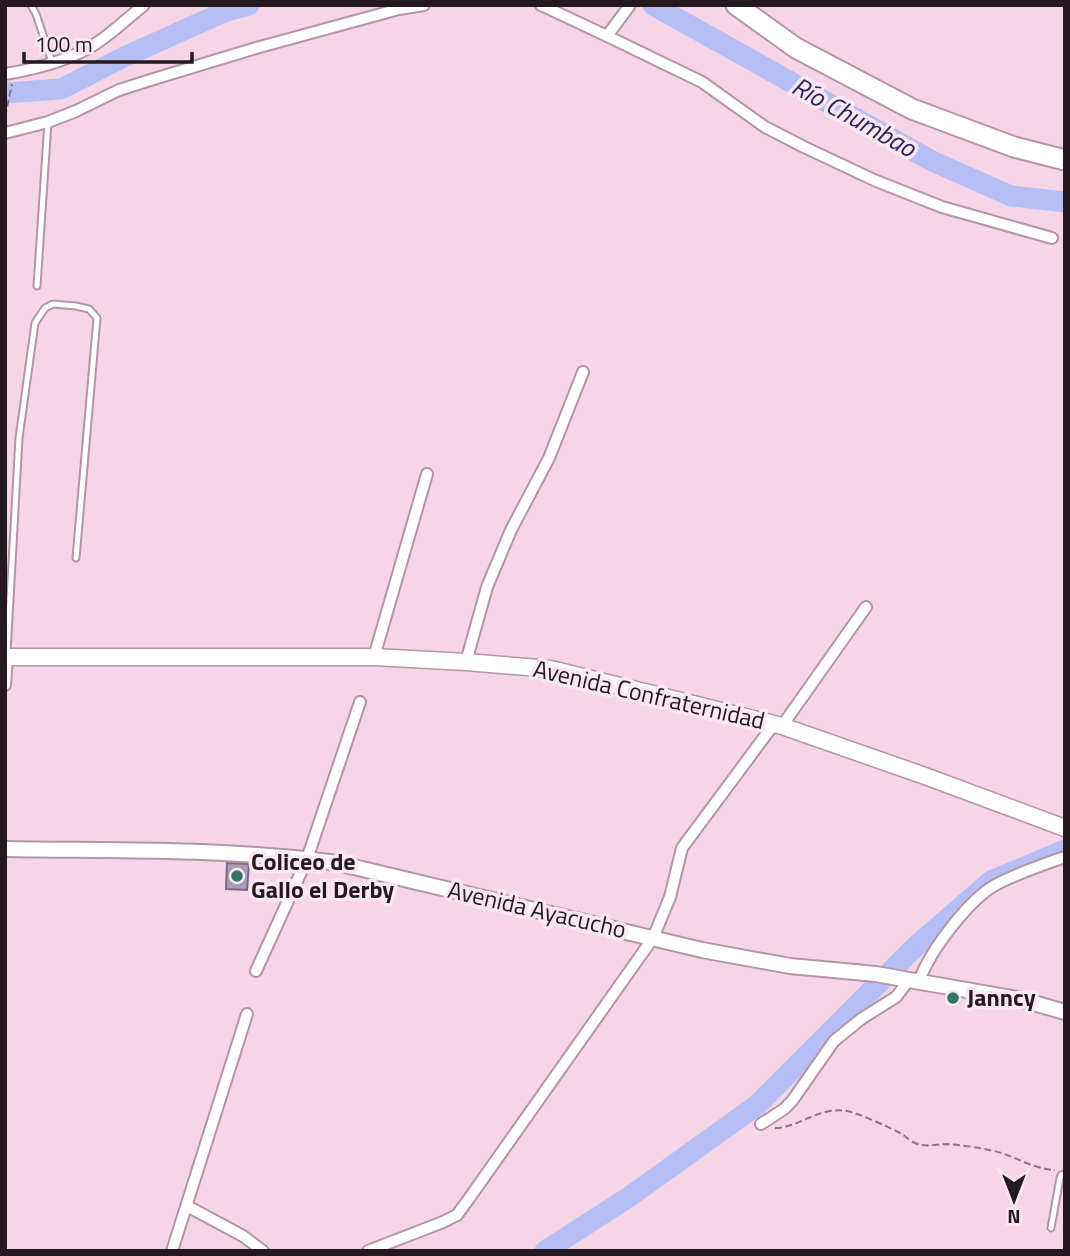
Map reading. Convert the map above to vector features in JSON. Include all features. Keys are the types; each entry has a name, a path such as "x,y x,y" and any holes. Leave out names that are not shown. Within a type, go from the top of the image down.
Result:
{"highway":[{"path":"737,5 796,48 912,110 1014,147 1065,160"}],"main road":[{"name":"Avenida Confraternidad","path":"6,657 374,657 551,669 778,725 1065,828"}],"street":[{"path":"9,77 81,52 144,5"},
{"path":"5,133 47,122 119,90 169,74 399,9 424,5"},
{"path":"541,5 610,31 702,82 765,127 874,180 942,207 1052,238"},
{"path":"610,31 630,5"},
{"path":"466,662 487,587 511,530 549,458 583,372"},
{"path":"374,657 427,474"},
{"path":"368,1251 457,1215 653,938 670,897 682,848 866,607"},
{"path":"5,685 6,657"},
{"path":"256,971 307,859 360,702"},
{"name":"Avenida Ayacucho","path":"5,849 237,853 337,863 702,950 790,966 876,974 1023,999 1065,1012"},
{"path":"761,1124 792,1101 834,1041 914,981 943,938 972,903 998,883 1065,857"},
{"path":"172,1251 247,1014"},
{"path":"187,1206 243,1236 263,1251"}],"lane":[{"path":"31,5 52,62"},
{"path":"37,286 47,122"},
{"path":"6,657 19,438 35,323 45,307 53,304 89,309 97,318 76,558"},
{"path":"1051,1228 1063,1174"}],"path":[{"path":"5,117 9,77"},
{"path":"761,1124 770,1128 784,1128 809,1116 848,1111 926,1146 944,1144 988,1149 1037,1168 1058,1170 1063,1174"}],"building":[{"name":"Coliceo de Gallo el Derby","path":"227,863 249,864 247,890 226,889"}],"waterway":[{"name":"Río Chumbao","path":"5,93 61,89 224,12 249,5"},
{"name":"Río Chumbao","path":"653,5 932,161 1011,196 1065,202"},
{"path":"545,1251 629,1197 757,1105 915,947 991,881 1065,850"}],"place":[{"name":"Coliceo de Gallo el Derby","path":"237,876"},
{"name":"Janncy","path":"953,998"}]}
